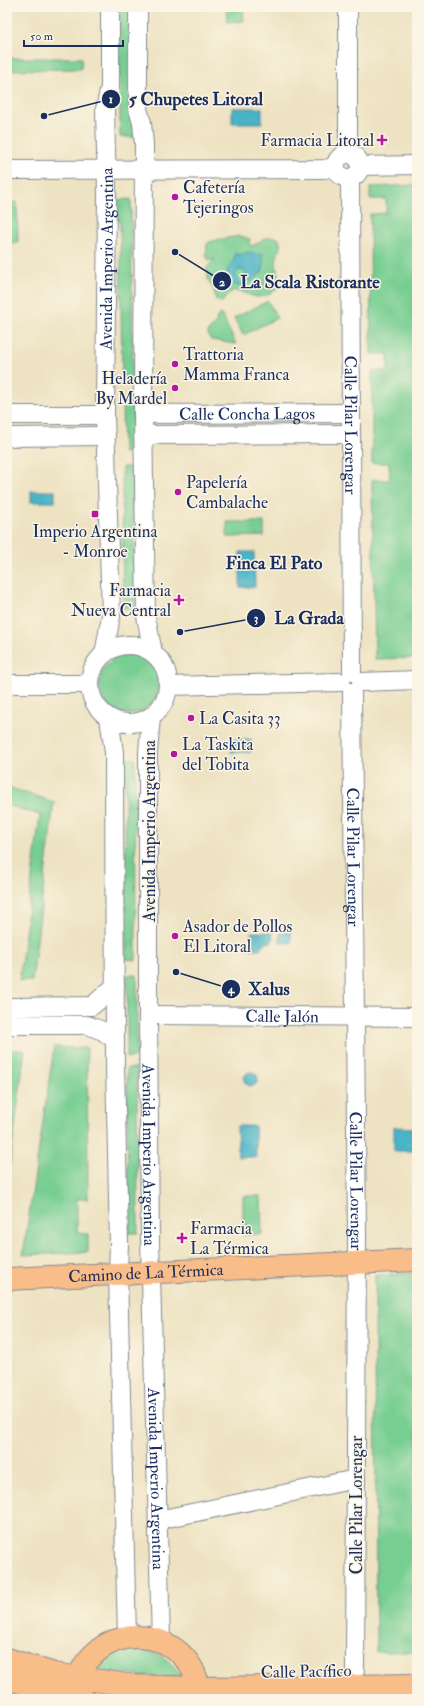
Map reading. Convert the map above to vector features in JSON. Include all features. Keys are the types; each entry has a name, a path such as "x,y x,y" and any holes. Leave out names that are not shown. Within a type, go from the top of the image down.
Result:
{"main road":[{"name":"Camino de La Térmica","path":"13,1279 417,1260"},
{"path":"7,1678 79,1688 134,1686 198,1687 189,1664 176,1650 161,1641 144,1637 127,1637 108,1644 94,1654 79,1688"},
{"path":"7,1644 56,1662 79,1688"},
{"path":"7,1659 54,1674 79,1688"},
{"name":"Calle Pacífico","path":"198,1687 355,1670 417,1670"},
{"name":"Calle Pacífico","path":"198,1687 417,1685"}],"street":[{"name":"Avenida Imperio Argentina","path":"104,654 111,616 105,415 105,109 110,87 110,7"},
{"path":"138,7 138,109 142,130 143,169 143,435 146,616 153,654"},
{"name":"Calle Pilar Lorengar","path":"348,7 357,1262 355,1670"},
{"path":"7,170 324,169 348,166 417,165"},
{"name":"Calle Concha Lagos","path":"143,414 351,413"},
{"path":"7,416 105,415"},
{"name":"Calle Concha Lagos","path":"143,435 351,434"},
{"path":"7,437 106,436"},
{"path":"120,646 138,646 153,654 165,668 168,686 166,698 160,708 151,717 138,722 123,723 109,718 99,709 92,697 90,684 92,672 97,662 104,654 120,646"},
{"path":"168,686 417,680"},
{"path":"7,684 90,684"},
{"name":"Avenida Imperio Argentina","path":"151,717 148,752 148,1015 152,1273 161,1641"},
{"name":"Avenida Imperio Argentina","path":"109,718 114,752 115,1040 118,1274 127,1637"},
{"path":"7,1007 92,1006 115,986"},
{"name":"Calle Jalón","path":"148,1015 417,1017"},
{"path":"7,1025 87,1025 103,1032 115,1040"},
{"path":"158,1520 356,1479"}],"green space":[{"path":"119,7 130,7 136,137 120,137"},
{"path":"226,7 243,7 244,21 227,22"},
{"path":"7,58 82,58 81,69 7,70"},
{"path":"417,185 417,658 375,659 372,480 390,480 389,463 372,463 372,371 388,371 388,354 371,354 370,214 386,213 386,199 370,199 370,187"},
{"path":"131,199 133,383 122,383 120,224 115,200"},
{"path":"17,202 18,243 7,243 7,203"},
{"path":"239,236 251,240 248,243 252,246 268,237 278,238 280,241 280,247 276,263 279,285 273,292 258,297 251,296 241,291 234,291 230,293 222,302 216,300 214,290 208,280 207,267 215,259 209,261 206,255 207,244 217,240"},
{"path":"268,301 277,318 243,335 234,318"},
{"path":"221,314 236,344 211,340 208,335 208,331 216,323 217,317"},
{"path":"126,398 133,400 134,451 126,453 123,452 122,401"},
{"path":"122,467 133,467 135,608 123,608"},
{"path":"227,522 264,522 264,536 227,537"},
{"path":"123,654 135,654 146,659 154,667 159,678 157,696 146,709 135,714 123,714 112,709 104,701 99,690 99,678 104,667 112,659"},
{"path":"125,759 135,759 136,960 126,959"},
{"path":"7,787 54,802 32,981 19,981 40,815 7,805"},
{"path":"127,975 137,975 137,1057 127,1058"},
{"path":"54,1047 87,1048 88,1199 77,1199 77,1233 88,1234 88,1252 23,1255"},
{"path":"10,1050 25,1050 7,1186 7,1079"},
{"path":"127,1068 137,1068 138,1233 128,1233"},
{"path":"243,1196 261,1196 262,1234 243,1235"},
{"path":"417,1273 417,1652 376,1652 375,1275"},
{"path":"132,1649 154,1652 160,1655 171,1663 176,1669 180,1675 179,1678 140,1676 99,1671 97,1669 98,1666 113,1654"}],"water":[{"path":"232,108 262,108 262,123 232,123"},
{"path":"248,252 259,255 262,253 263,254 263,270 252,282 250,282 244,271 240,269 235,274 236,278 242,283 241,286 230,283 227,274 235,257 235,253 239,255"},
{"path":"31,491 55,491 55,502 31,502"},
{"path":"240,552 254,552 255,587 240,587"},
{"path":"251,739 251,752 231,752 230,740"},
{"path":"251,932 273,932 272,942 264,943 260,949 250,949"},
{"path":"291,932 291,943 280,943 280,933"},
{"path":"251,1072 256,1074 258,1079 256,1084 251,1086 246,1084 244,1079 246,1074"},
{"path":"237,1126 255,1126 256,1157 238,1157"},
{"path":"394,1127 417,1128 417,1151 394,1151"}],"place":[{"name":"5 Chupetes Litoral","path":"44,116"},
{"name":"Farmacia Litoral","path":"382,140"},
{"name":"Cafetería Tejeringos","path":"175,197"},
{"name":"La Scala Ristorante","path":"175,252"},
{"name":"Trattoria Mamma Franca","path":"175,364"},
{"name":"Heladería By Mardel","path":"175,388"},
{"name":"Papelería Cambalache","path":"178,492"},
{"name":"Imperio Argentina - Monroe","path":"95,514"},
{"name":"Farmacia Nueva Central","path":"179,600"},
{"name":"La Grada","path":"180,632"},
{"name":"La Casita 33","path":"191,718"},
{"name":"La Taskita del Tobita","path":"174,754"},
{"name":"Asador de Pollos El Litoral","path":"175,936"},
{"name":"Xalus","path":"176,972"},
{"name":"Farmacia La Térmica","path":"182,1238"}],"district":[{"name":"Finca El Pato","path":"274,563"}]}
